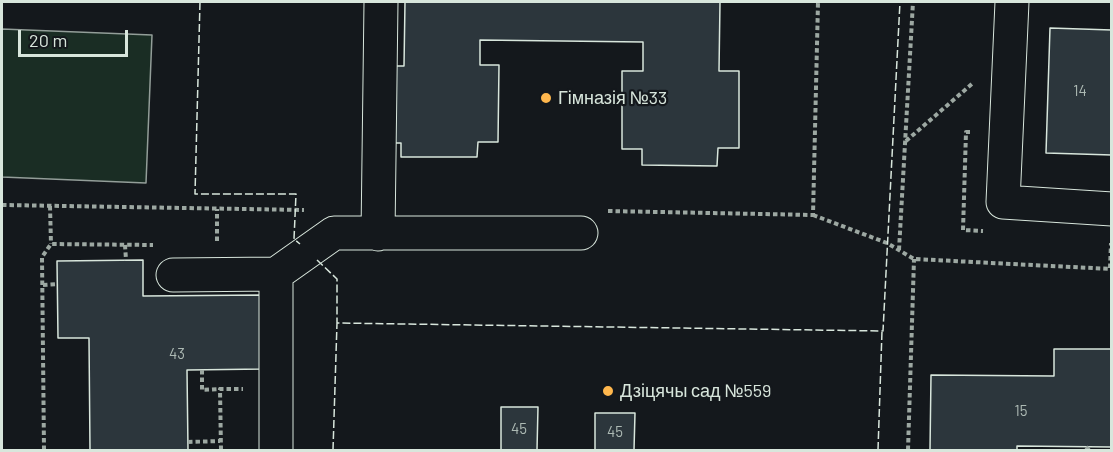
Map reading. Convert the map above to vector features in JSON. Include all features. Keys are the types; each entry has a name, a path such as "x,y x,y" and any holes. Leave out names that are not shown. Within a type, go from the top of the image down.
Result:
{"lane":[{"path":"378,234 381,2"},
{"path":"1012,2 1003,202 1112,208"},
{"path":"172,275 276,274 334,233 581,233"},
{"path":"276,274 276,450"}],"path":[{"path":"813,215 818,2"},
{"path":"899,250 913,2"},
{"path":"905,141 974,82"},
{"path":"2,205 307,210"},
{"path":"44,450 42,257 51,244 50,206"},
{"path":"217,209 217,245"},
{"path":"604,211 813,215 887,243 914,259 1112,268"},
{"path":"51,244 172,245 172,275"},
{"path":"125,245 126,260"},
{"path":"908,450 914,259"},
{"path":"43,285 57,285"},
{"path":"202,370 202,390 276,389"},
{"path":"220,389 221,450"},
{"path":"188,442 220,441"}],"green space":[{"path":"2,29 152,35 146,183 2,177"}],"building":[{"path":"405,2 720,2 719,71 739,71 739,148 718,148 717,166 642,165 642,149 622,149 622,71 643,71 643,42 480,40 480,65 499,65 498,142 478,142 477,157 401,157 401,143 383,143 383,66 404,66"},
{"path":"1050,28 1112,30 1112,155 1046,153"},
{"path":"143,260 143,296 264,295 264,369 187,370 188,450 90,450 89,338 58,338 57,261"},
{"path":"1054,349 1112,349 1112,447 1017,446 1017,450 930,450 931,375 1054,376"},
{"path":"501,407 538,407 537,450 501,450"},
{"path":"595,413 635,413 634,450 595,450"}],"fence":[{"path":"200,2 195,194 296,194 294,239 300,244"},
{"path":"317,260 337,279 337,323 883,331 900,2"},
{"path":"333,450 337,323 339,323"},
{"path":"878,450 882,331"}],"place":[{"name":"Гімназія №33","path":"546,98"},
{"name":"Дзіцячы сад №559","path":"608,391"}]}
